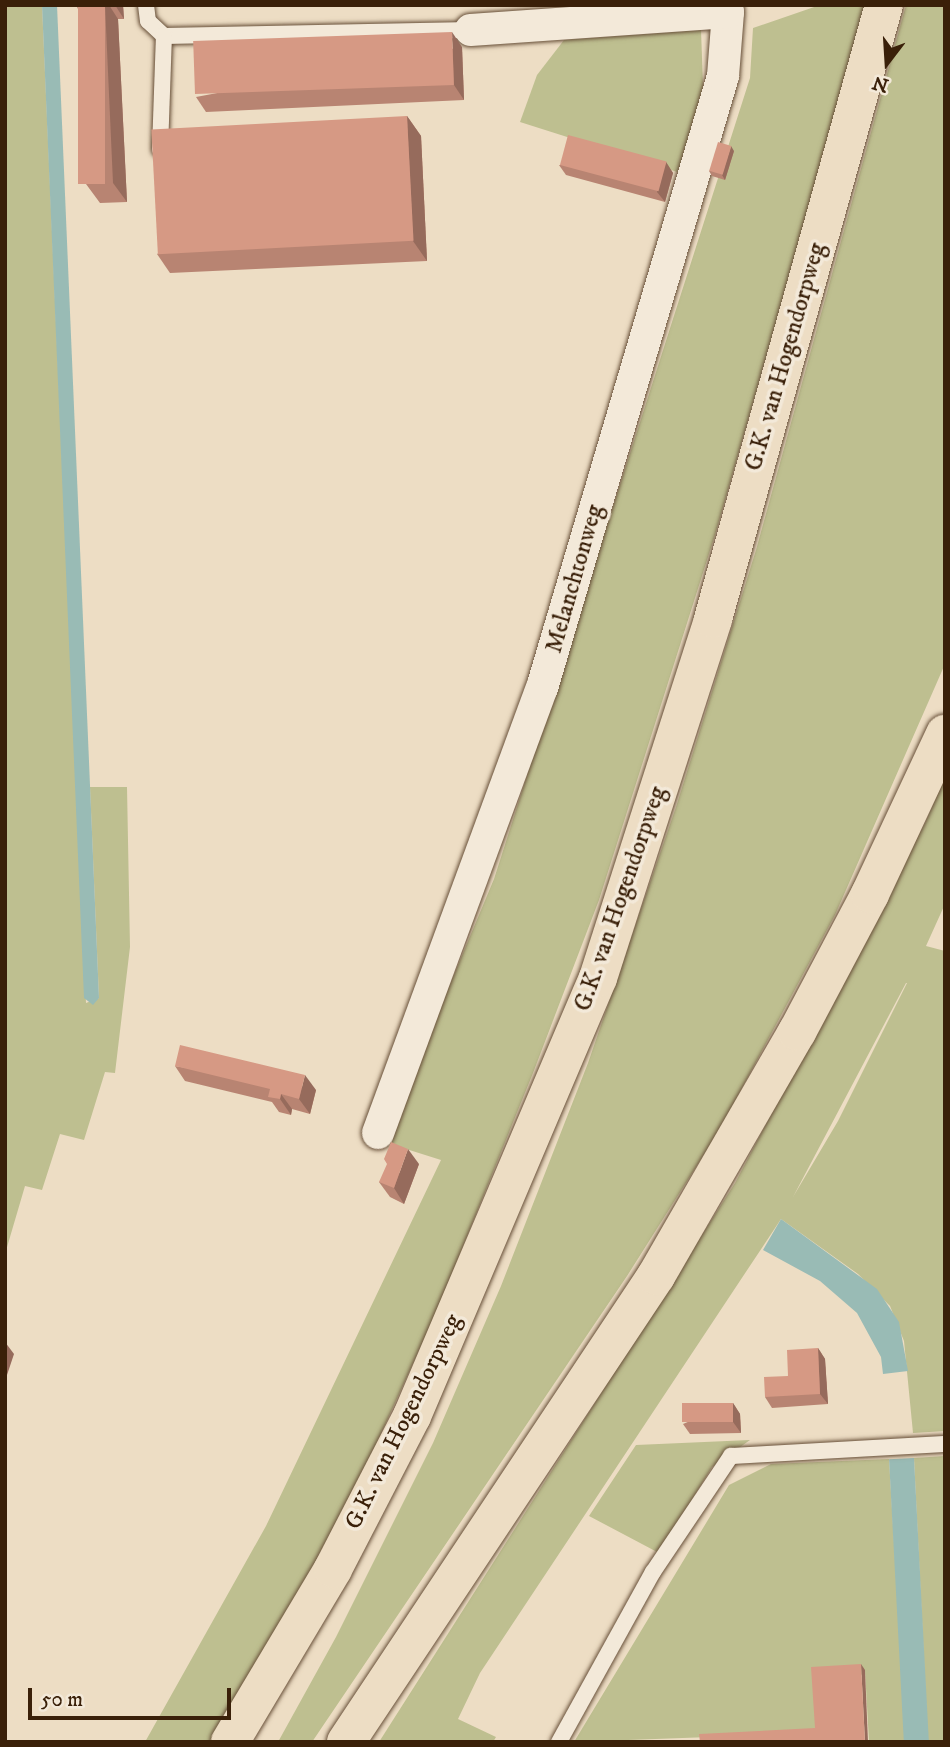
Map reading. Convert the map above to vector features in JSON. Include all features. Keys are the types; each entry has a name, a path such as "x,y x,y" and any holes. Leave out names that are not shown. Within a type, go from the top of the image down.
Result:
{"main road":[{"name":"G.K. van Hogendorpweg","path":"230,1742 333,1569 412,1416 598,978 713,618 884,5"},
{"path":"346,1742 656,1276 797,1032 870,894 945,734"}],"street":[{"name":"Melanchtonweg","path":"378,1133 542,688 742,9 607,12 471,30"}],"lane":[{"path":"146,5 148,21 164,36 471,30"},
{"path":"160,161 164,36"},
{"path":"559,1742 653,1572 731,1456 945,1444"}],"green space":[{"path":"5,5 42,5 86,1003 99,998 90,787 127,787 130,947 115,1073 105,1072 84,1140 60,1134 42,1190 25,1186 5,1254"},
{"path":"820,5 867,5 715,535 599,900 533,1073 436,1313 373,1451 221,1742 145,1742 266,1526 441,1160 384,1142 494,879 750,78 753,28"},
{"path":"906,5 945,5 945,664 835,915 720,1129 627,1276 312,1742 278,1742 336,1637 433,1443 501,1286 588,1063 676,807 756,550"},
{"path":"701,30 704,114 693,177 520,122 537,75 564,40"},
{"path":"945,777 945,904 926,946 945,951 945,1431 913,1433 904,1341 890,1306 858,1274 781,1219 480,1673 458,1719 496,1737 493,1742 379,1742 735,1183 925,823","holes":["907,983 838,1121 793,1197"]},
{"path":"750,1440 712,1467 659,1553 589,1516 636,1445"},
{"path":"945,1456 945,1742 928,1742 914,1458"},
{"path":"889,1459 906,1742 869,1742 865,1670 818,1733 574,1742 729,1485 771,1464"}],"water":[{"path":"42,5 57,5 99,998 93,1005 84,998"},
{"path":"781,1219 877,1289 899,1322 908,1371 883,1374 881,1357 857,1313 820,1281 763,1250"},
{"path":"914,1458 929,1742 904,1742 889,1459"}],"building":[{"path":"78,5 105,5 105,184 78,184"},
{"path":"452,32 454,85 195,94 193,41"},
{"path":"407,116 414,241 158,254 151,129"},
{"path":"568,135 667,161 659,191 560,165"},
{"path":"718,142 731,146 723,175 709,171"},
{"path":"180,1045 305,1075 299,1099 281,1094 280,1099 268,1097 270,1089 175,1066"},
{"path":"391,1142 408,1149 394,1188 379,1182 387,1164 384,1159"},
{"path":"818,1348 820,1394 765,1397 764,1377 788,1376 787,1350"},
{"path":"682,1403 733,1403 733,1422 682,1422"},
{"path":"861,1664 865,1742 700,1742 699,1734 815,1728 811,1667"}]}
